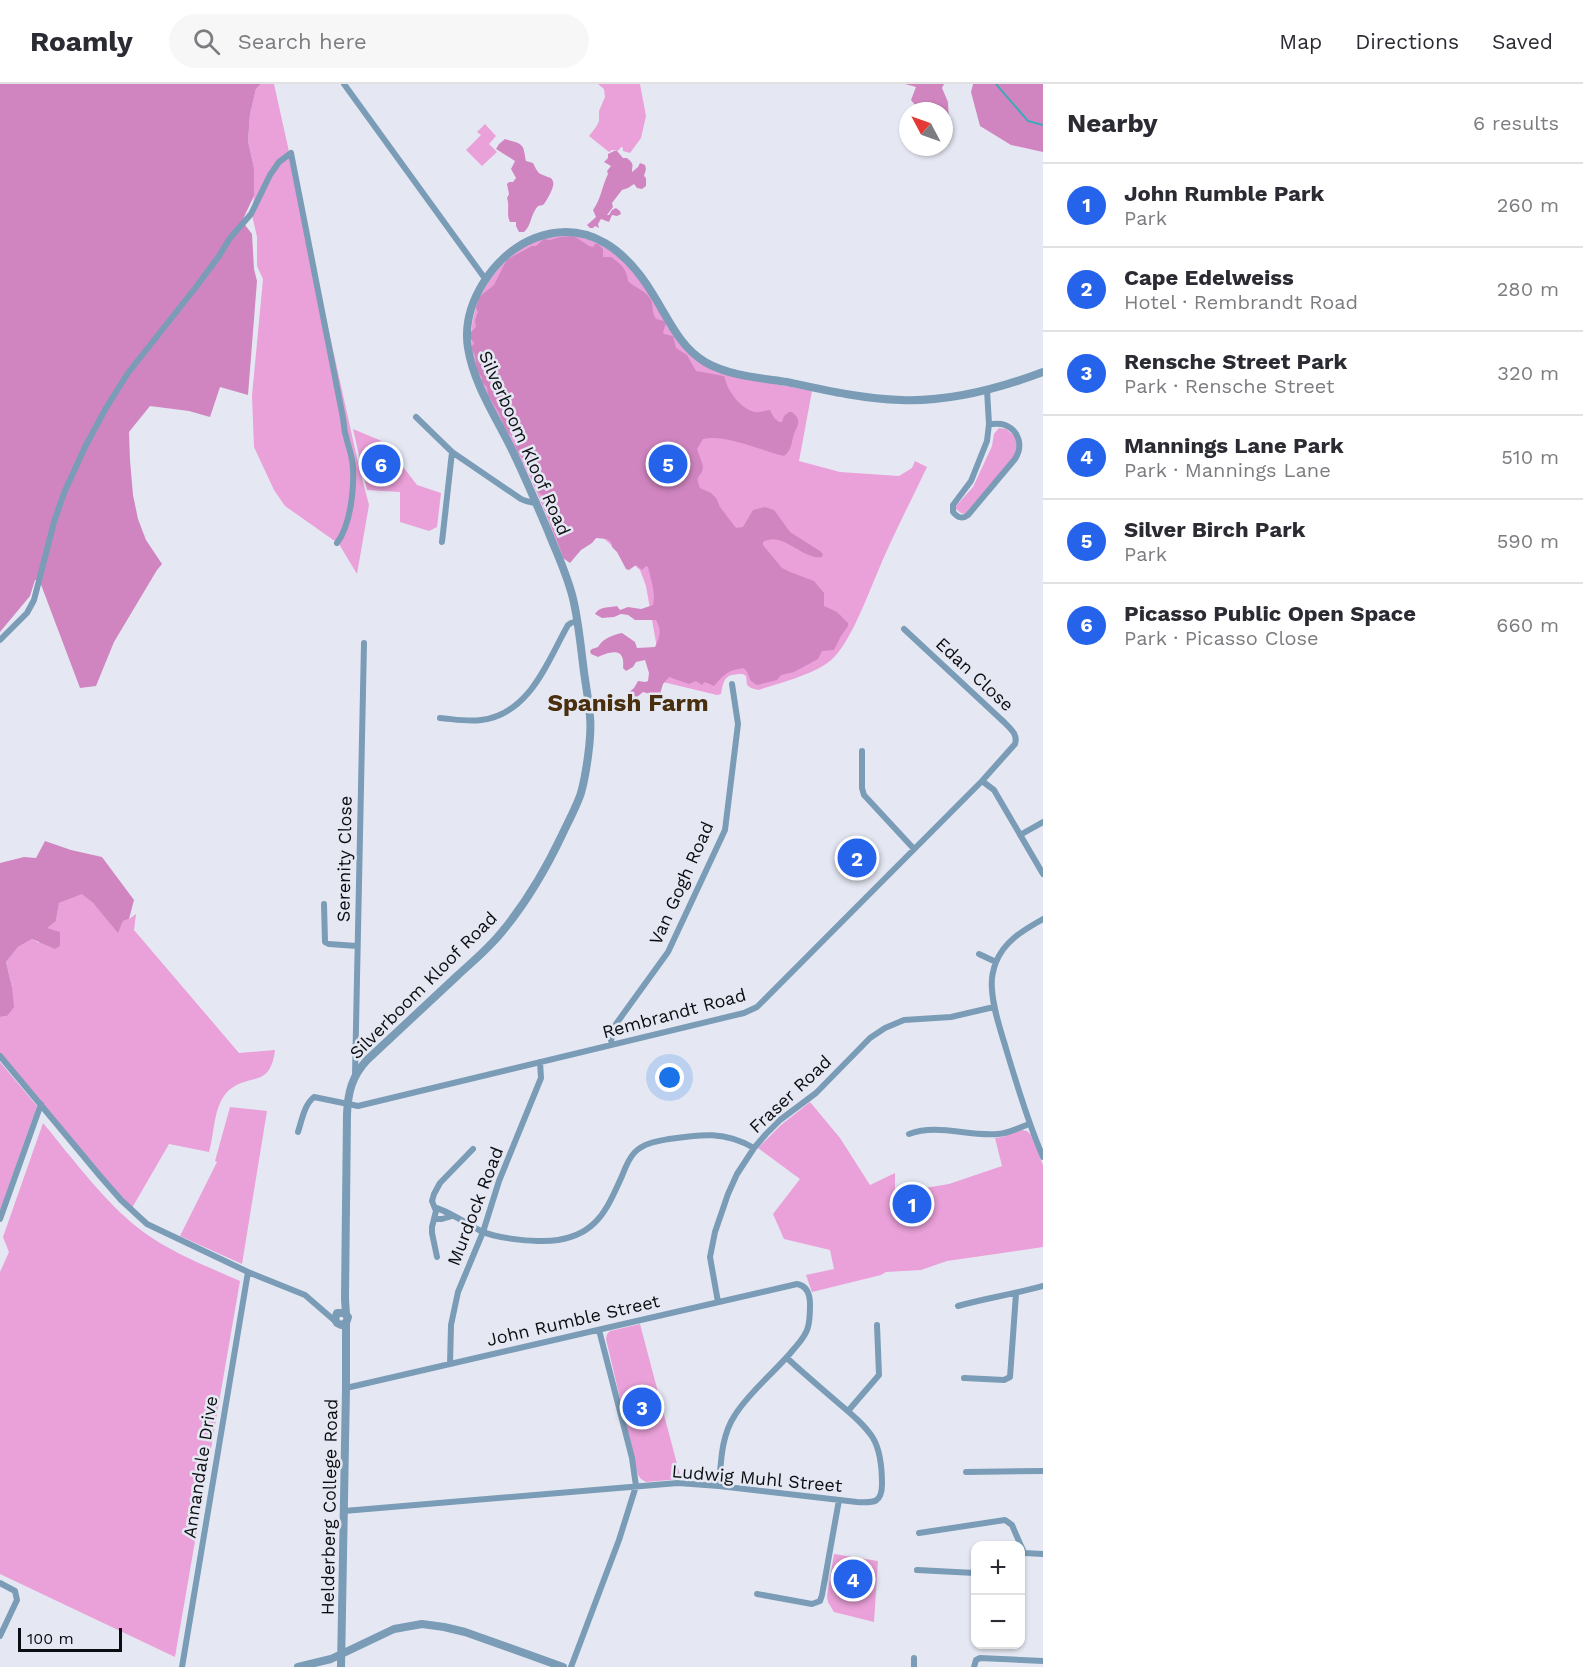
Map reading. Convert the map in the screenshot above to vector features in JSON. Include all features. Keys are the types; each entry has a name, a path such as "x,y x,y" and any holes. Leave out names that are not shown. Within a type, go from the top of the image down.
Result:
{"street":[{"path":"344,84 486,280"},
{"path":"0,640 27,613 34,600 64,492 111,400 138,360 219,256 230,238 251,214 279,162 291,153 343,418 344,434 351,452 352,494 345,531 337,543"},
{"name":"Silverboom Kloof Road","path":"348,1104 351,1084 367,1060 498,936 538,883 581,793 591,731 574,600 535,503 480,386 467,345 468,320 475,299 500,261 523,243 550,234 579,233 593,236 628,260 652,292 682,342 702,360 715,367 768,379 886,399 931,400 987,390 1043,372"},
{"path":"987,390 989,424 986,446 971,481 952,507 958,517 964,518 968,515 1020,450 1020,442 1012,430 1004,425 989,424"},
{"path":"416,417 452,452 521,499 535,503"},
{"path":"442,542 452,452"},
{"path":"440,718 482,720 499,715 513,706 536,684 568,625 577,621"},
{"name":"Edan Close","path":"904,629 1005,723 1016,738 1014,746"},
{"name":"Serenity Close","path":"355,1076 364,643"},
{"name":"Van Gogh Road","path":"612,1045 616,1024 668,952 724,830 738,724 732,684"},
{"name":"Rembrandt Road","path":"298,1132 312,1097 358,1106 744,1013 757,1007 1014,746"},
{"path":"862,751 864,795 914,849"},
{"path":"982,781 994,790 1043,874"},
{"path":"1020,835 1043,822"},
{"path":"324,904 325,942 357,946"},
{"path":"1043,919 1010,940 996,962 992,983 994,1007 1029,1124 1043,1157"},
{"path":"979,954 996,962"},
{"name":"Fraser Road","path":"718,1302 711,1266 712,1240 737,1174 773,1127 816,1093 870,1038 885,1028 904,1020 951,1017 994,1007"},
{"path":"0,1057 121,1200 147,1224 248,1272 305,1295 324,1310 340,1318"},
{"name":"Murdock Road","path":"450,1364 450,1337 455,1303 483,1232 499,1181 541,1078 540,1062"},
{"path":"0,1219 41,1104"},
{"name":"Helderberg College Road","path":"340,1667 346,1347 340,1318 345,1299 348,1104"},
{"path":"909,1134 929,1129 998,1134 1029,1124"},
{"path":"435,1208 483,1232 523,1240 560,1240 580,1234 603,1214 628,1161 635,1151 644,1146 658,1141 706,1134 740,1141 754,1149"},
{"path":"436,1257 432,1233 435,1208 432,1201 436,1189 472,1149"},
{"path":"434,1219 452,1216"},
{"name":"Annandale Drive","path":"182,1667 248,1272"},
{"name":"John Rumble Street","path":"346,1388 796,1284 806,1288 810,1300 808,1327 801,1342 787,1358"},
{"path":"958,1306 995,1296 1017,1294 1043,1286"},
{"path":"964,1378 998,1380 1010,1377 1017,1294"},
{"path":"848,1411 879,1375 877,1325"},
{"path":"570,1667 619,1540 636,1486 632,1458 599,1330"},
{"path":"719,1486 725,1436 735,1414 787,1358"},
{"name":"Ludwig Muhl Street","path":"344,1512 678,1483 874,1502 879,1497 882,1486 875,1442 868,1431 848,1411 787,1358"},
{"path":"966,1472 1043,1472"},
{"path":"757,1594 812,1604 820,1601 839,1500"},
{"path":"919,1533 1005,1520 1012,1525 1017,1541"},
{"path":"1025,1555 1043,1554"},
{"path":"917,1570 971,1573"},
{"path":"0,1583 15,1591 17,1600 0,1636"},
{"path":"298,1667 331,1659 394,1629 422,1624 465,1632 563,1667"},
{"path":"914,1658 914,1667"},
{"path":"974,1667 976,1660 980,1658 1043,1661"}],"shaded area":[{"path":"0,84 261,84 256,89 250,114 248,141 254,168 254,196 242,221 252,234 257,281 248,395 220,387 210,417 189,411 150,406 129,432 133,495 138,519 146,540 162,564 114,642 96,686 80,688 40,582 35,580 30,596 0,632"},
{"path":"261,84 274,84 369,505 357,574 339,544 285,506 274,490 254,447 252,396 263,279 257,266 257,237 252,215 254,168 248,141 250,114 256,89"},
{"path":"598,84 640,84 646,116 641,138 630,153 623,151 621,147 618,151 609,152 589,136 599,121 599,111 605,97 604,89"},
{"path":"905,84 944,84 942,88 948,102 913,102 911,100 916,87"},
{"path":"973,84 1043,84 1043,152 1011,145 980,126 971,92"},
{"path":"485,124 496,136 489,144 497,152 482,166 466,150 481,135 477,132"},
{"path":"505,139 522,146 526,161 533,163 539,173 551,178 553,183 547,199 543,205 535,209 524,232 519,232 516,222 510,222 509,219 507,184 516,178 511,169 515,161 496,149"},
{"path":"614,151 631,162 632,172 640,163 645,165 646,186 642,189 637,188 634,184 622,190 612,203 613,207 607,215 616,208 621,214 612,215 609,222 601,219 598,224 599,228 595,226 590,228 587,225 596,217 593,210 608,174 607,171 611,166 604,162 608,154"},
{"path":"558,235 581,237 596,242 626,263 641,281 678,342 688,353 749,379 812,391 799,461 840,472 899,476 912,468 915,461 927,467 850,634 837,654 823,666 796,678 758,690 747,685 746,676 743,674 729,676 723,684 721,694 717,695 663,682 646,586 640,570 601,536 562,555 530,478 483,385 474,358 472,343 474,315 478,301 493,276 523,248 539,240"},
{"path":"574,236 589,246 593,247 598,244 603,249 603,257 611,257 621,265 628,281 649,297 656,319 666,323 664,334 673,336 676,348 687,355 696,371 724,376 735,398 751,411 770,410 779,422 782,422 784,416 789,412 792,412 798,420 790,449 784,456 732,441 703,439 697,449 703,466 698,481 700,488 716,498 736,528 743,527 753,510 765,507 774,510 790,532 823,554 822,557 808,555 778,540 770,539 763,542 782,568 814,581 824,593 824,606 837,612 848,623 834,650 822,651 818,659 794,672 781,675 777,680 757,685 751,681 743,668 728,673 714,686 705,682 702,685 696,681 689,684 669,677 663,684 660,694 643,692 637,697 630,696 628,693 638,681 648,681 649,673 645,660 636,662 626,671 623,668 622,657 618,653 611,652 598,657 591,654 590,651 598,647 605,639 622,633 635,642 637,648 655,647 660,634 656,620 635,620 628,615 621,614 602,618 595,614 599,610 617,606 620,610 628,607 641,609 653,605 654,591 648,567 642,570 636,565 629,570 626,569 607,539 596,538 570,563 563,558 547,514 546,498 537,490 542,490 542,487 531,479 538,463 526,464 517,450 515,436 509,434 488,395 487,387 481,382 482,378 477,371 475,355 471,348 474,343 470,338 471,332 476,327 475,320 478,312 476,308 479,297 494,285 508,259 536,246 544,239"},
{"path":"999,428 1006,429 1016,437 1018,453 965,514 961,513 956,506 973,487 992,446 994,434"},
{"path":"353,429 384,442 417,485 441,493 437,527 429,531 400,522 400,492 367,490"},
{"path":"45,841 102,857 134,900 129,919 123,921 118,933 93,903 82,894 59,903 56,921 47,928 60,932 60,946 55,949 32,939 18,947 6,962 14,1007 7,1016 0,1017 0,863 24,857 36,858"},
{"path":"82,893 118,932 123,921 136,914 134,930 239,1053 275,1050 269,1070 264,1075 237,1085 224,1096 217,1111 209,1152 169,1144 132,1208 0,1054 0,1017 7,1016 12,987 6,962 18,947 32,939 39,943 46,928 56,921 59,903"},
{"path":"0,1062 37,1106 0,1211"},
{"path":"810,1102 840,1138 870,1185 895,1173 895,1193 949,1184 1002,1166 995,1138 1021,1130 1027,1131 1031,1135 1043,1165 1043,1247 947,1261 921,1270 886,1272 812,1292 806,1275 834,1269 830,1250 784,1239 773,1214 800,1179 758,1148 781,1125"},
{"path":"230,1107 267,1111 242,1264 180,1236 217,1162 215,1161"},
{"path":"43,1123 102,1194 128,1220 177,1253 240,1281 175,1657 0,1574 0,1272 9,1252 3,1237"},
{"path":"640,1324 681,1479 646,1482 638,1475 606,1339 610,1331"},
{"path":"834,1554 878,1561 874,1622 834,1612 828,1602"}],"waterway":[{"path":"996,84 1028,121 1043,125"}],"place":[{"name":"Picasso Public Open Space","path":"381,464"},
{"name":"Silver Birch Park","path":"668,464"},
{"name":"Cape Edelweiss","path":"857,858"},
{"name":"John Rumble Park","path":"912,1204"},
{"name":"Rensche Street Park","path":"642,1407"},
{"name":"Mannings Lane Park","path":"853,1579"}],"district":[{"name":"Spanish Farm","path":"628,703"}]}
